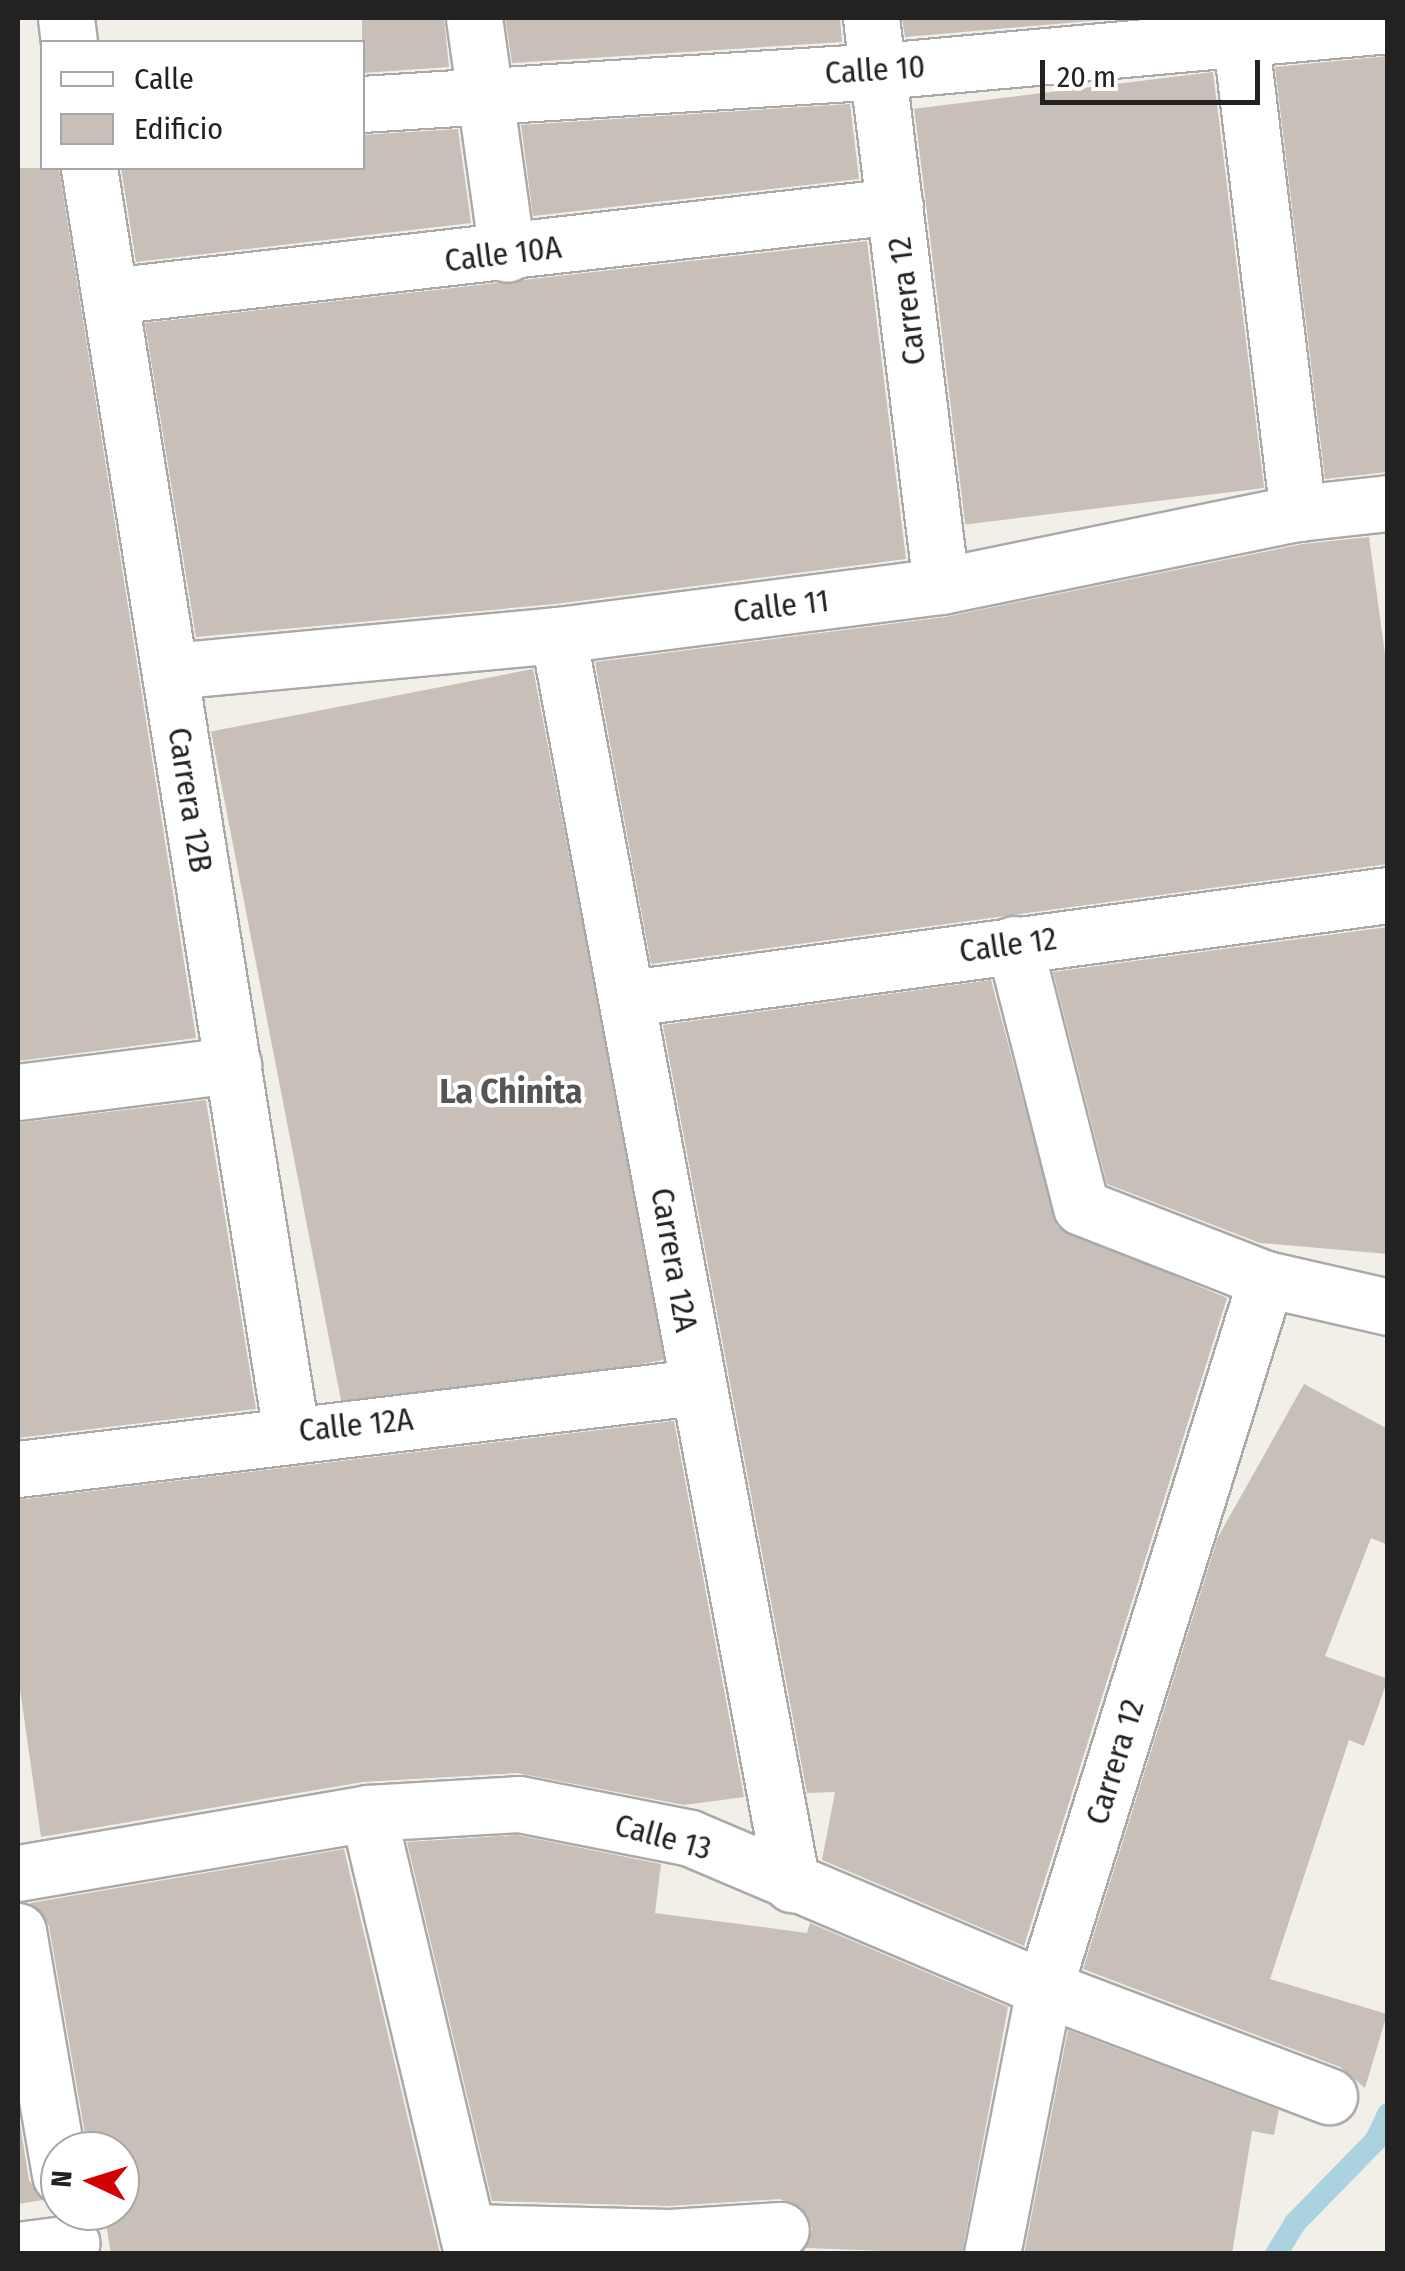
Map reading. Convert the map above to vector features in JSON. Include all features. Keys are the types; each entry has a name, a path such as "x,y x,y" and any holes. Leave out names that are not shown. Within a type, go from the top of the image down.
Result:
{"street":[{"path":"474,18 489,94 507,254"},
{"name":"Carrera 12","path":"871,18 881,70 941,586"},
{"name":"Calle 10","path":"365,104 881,70 1240,28 1388,25"},
{"path":"1240,28 1298,514"},
{"name":"Carrera 12B","path":"89,170 291,1432"},
{"name":"Calle 10A","path":"110,296 507,254 895,206"},
{"name":"Calle 11","path":"170,671 558,636 941,586 1298,514 1388,503"},
{"name":"Carrera 12A","path":"558,636 630,998 696,1387 792,1884"},
{"name":"Calle 12","path":"630,998 1388,895"},
{"path":"1014,944 1081,1207 1266,1278 1388,1306"},
{"path":"18,1092 233,1065"},
{"name":"Carrera 12","path":"992,2254 1044,1988 1266,1278"},
{"name":"Calle 12A","path":"18,1469 291,1432 696,1387"},
{"name":"Calle 13","path":"18,1874 368,1813 519,1804 690,1838 1044,1988 1330,2096"},
{"path":"368,1813 470,2243 781,2230"},
{"path":"18,1931 52,2131"},
{"path":"18,2250 70,2236"}],"building":[{"path":"362,18 444,18 449,67 365,73"},
{"path":"505,18 840,18 842,42 512,63"},
{"path":"902,18 1125,18 905,37"},
{"path":"1388,56 1388,472 1325,479 1275,67"},
{"path":"1213,72 1264,488 965,525 914,109"},
{"path":"850,104 859,179 533,216 521,125"},
{"path":"458,129 471,223 136,262 121,170 365,170 365,135"},
{"path":"18,168 40,168 59,170 196,1038 18,1061"},
{"path":"867,241 906,559 555,604 196,637 145,323"},
{"path":"1369,537 1388,676 1388,864 651,964 595,662 945,617 1303,544"},
{"path":"533,669 667,1359 345,1422 211,732"},
{"path":"1388,927 1388,1254 1260,1243 1107,1184 1053,972"},
{"path":"991,980 1057,1227 1227,1298 1024,1946 822,1860 835,1792 807,1793 663,1025"},
{"path":"206,1100 256,1409 18,1438 18,1123"},
{"path":"1304,1384 1388,1429 1388,1545 1371,1538 1325,1656 1388,1679 1364,1746 1349,1740 1270,1979 1387,2014 1365,2088 1340,2067 1083,1969 1218,1537"},
{"path":"674,1421 744,1797 684,1805 517,1773 363,1782 41,1837 18,1675 18,1500"},
{"path":"517,1835 661,1864 655,1913 807,1933 810,1923 1008,2007 962,2254 806,2248 812,2229 807,2214 780,2199 669,2206 492,2201 407,1842"},
{"path":"344,1849 440,2254 111,2254 107,2231 140,2231 140,2131 85,2131 49,1926 30,1903"},
{"path":"1068,2030 1279,2110 1274,2135 1252,2131 1232,2254 1024,2254"},
{"path":"18,2112 29,2180 40,2200 18,2204"}],"waterway":[{"path":"1276,2254 1295,2223 1376,2140 1388,2114"}],"district":[{"name":"La Chinita","path":"511,1091"}]}
